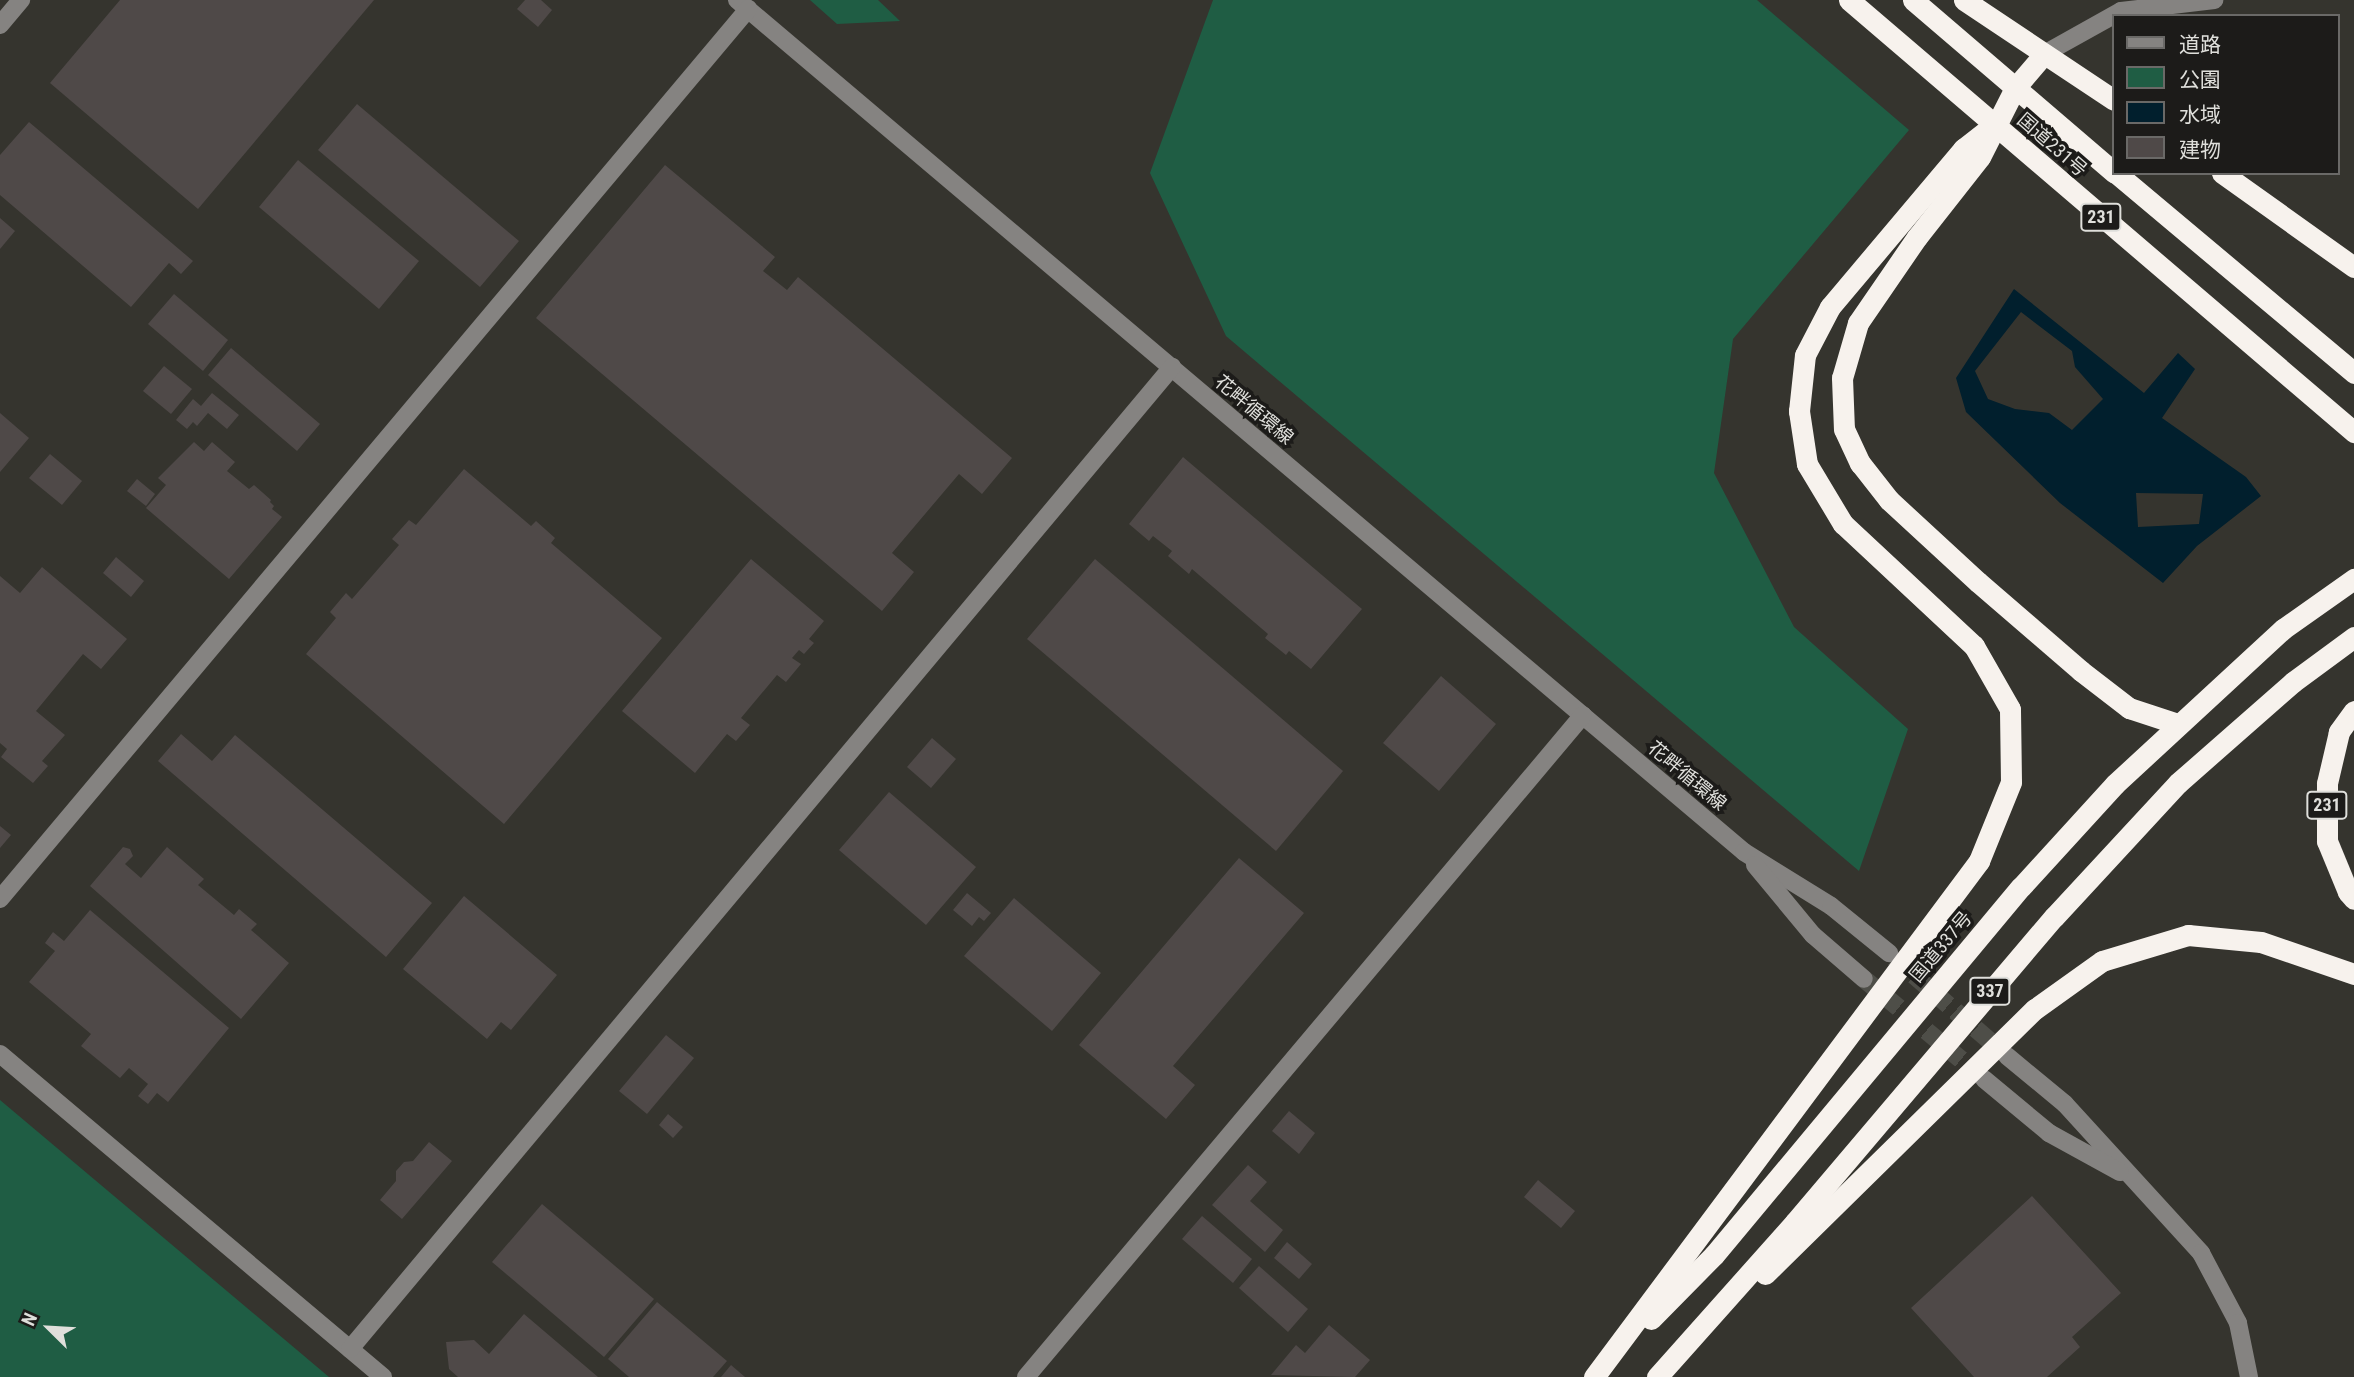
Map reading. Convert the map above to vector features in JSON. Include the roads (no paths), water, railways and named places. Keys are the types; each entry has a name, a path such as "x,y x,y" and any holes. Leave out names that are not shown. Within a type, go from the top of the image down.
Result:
{"highway":[{"name":"国道231号","path":"1849,0 2354,432"},
{"name":"国道231号","path":"1913,0 2112,169"},
{"path":"1964,0 2112,99"},
{"path":"2044,54 2015,88 1980,157 1917,237 1858,323 1842,378 1844,429 1860,463 1889,500 1978,582 2129,708 2178,724"},
{"path":"1594,1377 1979,861 2011,782 2010,709 1974,646 1843,524 1807,464 1799,411 1805,355 1829,307 1963,149 1994,125"},
{"name":"国道231号","path":"2119,175 2354,373"},
{"path":"2225,175 2354,267"},
{"name":"国道337号","path":"1594,1377 1714,1255 2021,887 2115,784 2283,629 2354,579"},
{"name":"337","path":"1659,1377 1795,1222 2054,917 2169,792 2293,682 2354,637"},
{"name":"231","path":"2354,711 2339,732 2327,782 2328,841 2348,892 2354,899"},
{"path":"1659,1377 2035,1009 2102,961 2188,936 2261,942 2354,974"}],"street":[{"path":"0,25 21,0"},
{"path":"2116,14 2121,11 2214,0"},
{"path":"0,899 743,4"},
{"name":"花畔循環線","path":"743,4 1744,852 1831,906 1889,953"},
{"path":"2044,54 2112,16"},
{"path":"349,1349 1172,367"},
{"path":"1026,1377 1583,715"},
{"name":"花畔循環線","path":"1744,852 1814,935 1864,979"},
{"path":"0,1054 383,1377"},
{"path":"2007,1056 2065,1104 2201,1253 2238,1323 2249,1377"},
{"path":"1984,1079 2049,1133 2135,1181"}],"water":[{"path":"2014,289 2144,393 2178,353 2195,369 2162,418 2246,477 2261,496 2197,546 2163,583 2060,503 1966,412 1956,378","holes":["2021,312 2072,351 2075,367 2103,399 2072,430 2049,413 2015,409 1988,399 1975,371","2136,493 2203,494 2199,524 2138,527"]}],"tunnel":[{"path":"1894,958 2005,1054"},
{"path":"1864,979 1982,1077"}]}
